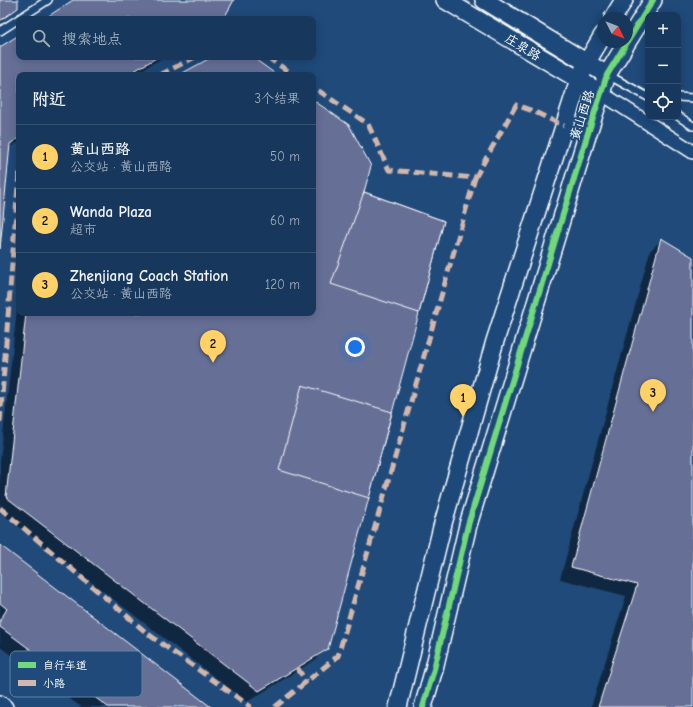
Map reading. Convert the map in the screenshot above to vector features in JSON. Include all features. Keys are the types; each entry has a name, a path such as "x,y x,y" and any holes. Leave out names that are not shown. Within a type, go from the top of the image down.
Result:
{"street":[{"name":"庄泉路","path":"446,0 601,93"},
{"name":"庄泉路","path":"484,0 607,75"},
{"path":"617,12 624,0"},
{"name":"黄山西路","path":"423,707 434,670 468,525 584,144 607,75 652,0"},
{"name":"黄山西路","path":"398,707 442,527 495,341 579,80 597,45"},
{"path":"601,93 693,152"},
{"path":"0,702 6,707"}],"lane":[{"path":"23,16 48,0"},
{"path":"0,31 16,21"},
{"path":"607,75 645,95"},
{"path":"681,97 693,98"},
{"path":"681,118 693,126"}],"building":[{"path":"0,0 18,0 18,8 0,21"},
{"path":"73,0 234,0 225,16 49,16"},
{"path":"16,37 16,60 153,60 132,72 16,72 16,140 10,144 0,249 0,47"},
{"path":"206,60 256,60 273,72 184,72"},
{"path":"316,102 349,125 371,166 364,192 444,221 328,649 259,691 6,497 26,316 316,316"},
{"path":"364,192 444,221 419,313 331,284"},
{"path":"661,238 693,257 693,707 598,707 637,585 571,567"},
{"path":"302,385 392,412 369,498 279,470"},
{"path":"0,545 138,651 32,651 0,627 0,620 7,609 0,603"},
{"path":"142,654 211,707 108,707 94,697 142,697"}],"marked path":[{"path":"166,72 189,60"},
{"path":"272,60 290,72"},
{"path":"275,707 338,656 475,178 389,170 368,124 316,89"},
{"path":"475,178 516,105 533,111 564,126"},
{"path":"0,422 16,211"},
{"path":"0,508 148,634 251,707"},
{"path":"297,667 306,682"}],"cycle path":[{"path":"423,707 434,669 468,525 587,136 607,75 653,0"}],"place":[{"name":"Wanda Plaza","path":"213,363"},
{"name":"Zhenjiang Coach Station","path":"653,412"},
{"name":"黄山西路","path":"463,417"}]}
